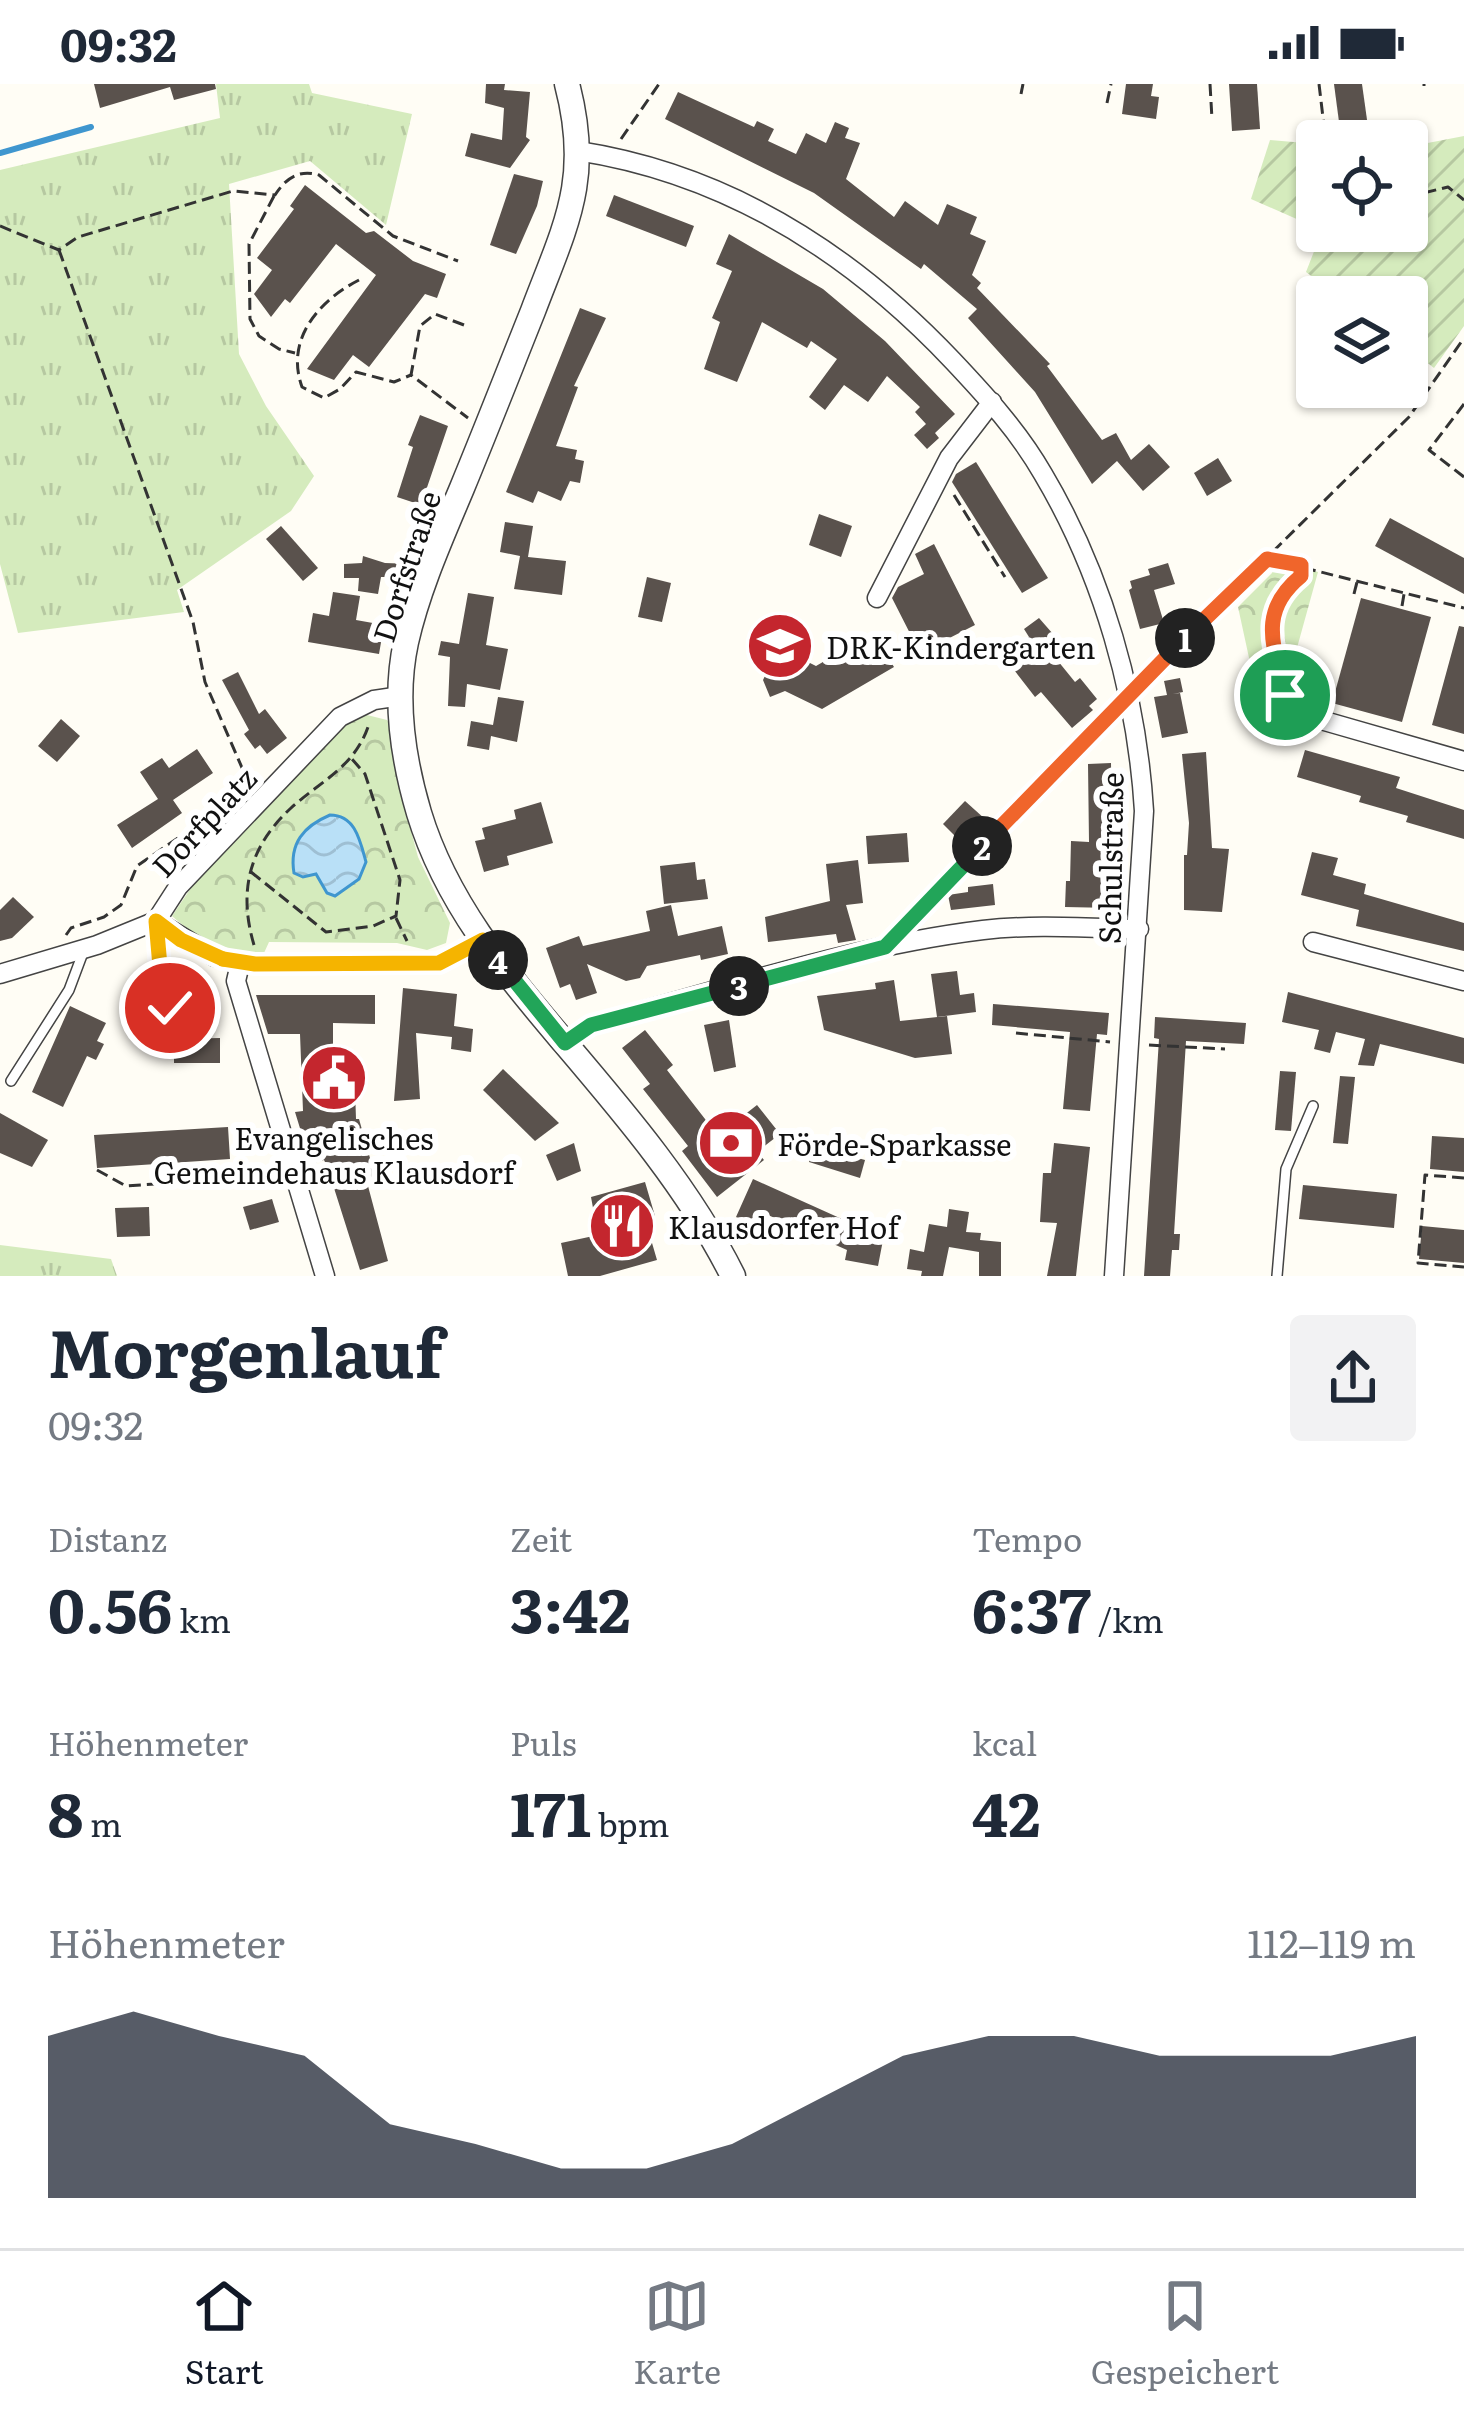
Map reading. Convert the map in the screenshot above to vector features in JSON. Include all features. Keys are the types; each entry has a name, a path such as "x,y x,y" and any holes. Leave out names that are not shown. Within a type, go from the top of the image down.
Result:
{"street":[{"name":"Dorfstraße","path":"567,84 578,183 567,224 427,572 405,644 401,696 405,753 419,812 451,891 483,940 689,1199 730,1275"},
{"name":"Schulstraße","path":"578,152 614,157 721,192 817,242 870,281 992,402 1043,473 1081,549 1102,600 1140,743 1144,812 1114,1276"},
{"path":"877,598 940,473 992,402"},
{"name":"Dorfplatz","path":"401,696 374,700 340,718 178,887 156,921 205,952 247,964 439,963 483,940"},
{"path":"1321,720 1464,761"},
{"path":"0,974 156,921"},
{"path":"565,1043 591,1025 885,947 1030,926 1139,929"},
{"path":"1312,941 1464,981"},
{"path":"247,964 236,981 325,1276"}],"lane":[{"path":"156,921 162,989 170,1008 182,1014"},
{"path":"11,1081 69,990 84,949"},
{"path":"1277,1276 1286,1168 1312,1106"}],"path":[{"path":"614,157 620,140 659,84"},
{"path":"1021,94 1023,84"},
{"path":"1107,103 1111,84"},
{"path":"1210,84 1213,119"},
{"path":"1319,84 1323,120"},
{"path":"296,353 279,349 260,335 250,319 250,244 275,194 293,175 319,175 393,236 458,261"},
{"path":"1428,192 1448,187 1464,200"},
{"path":"59,250 78,237 233,191 275,194"},
{"path":"0,226 59,250 193,622 205,682 251,788 248,816"},
{"path":"359,280 321,304 296,353 302,387 324,398 356,372 394,382 410,375"},
{"path":"410,375 420,326 435,314 464,326"},
{"path":"885,947 1156,665 1409,416 1464,338"},
{"path":"410,375 486,431"},
{"path":"1464,404 1429,450 1464,477"},
{"path":"940,473 1004,577"},
{"path":"1267,559 1464,608"},
{"path":"1301,565 1301,576 1283,591 1271,616 1273,642 1285,695 1300,714 1321,720"},
{"path":"1354,594 1358,580"},
{"path":"1402,606 1405,592"},
{"path":"247,964 244,902 266,836 292,807 352,759 364,740 374,700"},
{"path":"352,759 364,774 400,880 395,916 407,939 408,963"},
{"path":"48,960 71,928 122,905 137,866 234,800"},
{"path":"251,872 326,932 373,926 395,916"},
{"path":"1016,1033 1225,1049"},
{"path":"97,1170 126,1186 294,1174"},
{"path":"1464,1178 1425,1175 1418,1263 1464,1267"}],"green space":[{"path":"216,84 309,84 312,93 412,114 386,225 310,161 229,184 239,354 266,406 314,476 291,511 177,590 184,612 18,633 0,564 0,170 220,118"},
{"path":"1464,136 1464,326 1434,368 1428,363 1428,276 1311,276 1306,272 1314,252 1428,252 1428,143"},
{"path":"1270,140 1296,142 1296,219 1251,199"},
{"path":"1276,560 1318,572 1287,684 1321,693 1312,724 1264,727 1238,607 1272,573"},
{"path":"363,714 387,720 393,730 401,793 418,857 450,923 446,943 427,950 397,943 269,942 264,953 248,953 224,949 194,934 172,916 195,882 345,723","holes":["330,815 350,821 366,862 327,893 299,836"]},
{"path":"0,1245 111,1259 117,1276 0,1276"}],"water":[{"path":"330,815 351,824 366,862 359,879 335,896 327,893 316,874 294,873 293,862 300,837"}],"building":[{"path":"94,84 215,84 216,89 174,100 170,87 100,108"},
{"path":"486,84 530,92 526,137 530,140 510,168 465,156 471,133 502,140 504,108 485,103"},
{"path":"1126,84 1153,84 1151,96 1159,97 1156,119 1122,114"},
{"path":"1229,84 1257,84 1260,129 1232,131"},
{"path":"1334,84 1362,84 1367,120 1339,120"},
{"path":"678,92 754,127 757,121 774,129 768,141 796,154 806,133 826,143 835,122 849,128 845,138 860,143 846,179 894,217 905,201 938,225 947,204 977,217 970,234 986,241 972,275 981,283 977,288 1050,364 1047,366 1102,440 1116,433 1131,460 1149,444 1170,467 1143,491 1117,461 1092,484 1035,392 968,318 977,309 924,264 921,269 814,193 665,119"},
{"path":"514,174 543,181 516,254 490,245"},
{"path":"305,185 366,233 374,231 413,261 446,274 437,298 425,294 369,367 353,355 334,380 307,369 376,275 336,244 290,303 285,299 271,317 254,294 272,270 257,258 294,209 290,206"},
{"path":"614,195 694,226 686,247 606,216"},
{"path":"729,234 823,289 885,341 955,414 935,433 939,438 927,449 914,435 926,424 915,412 920,407 887,376 868,402 844,385 825,410 809,397 837,359 811,341 807,348 762,322 737,382 704,369 720,322 712,318 732,271 716,264"},
{"path":"580,308 606,318 574,386 578,387 556,446 577,450 575,459 584,461 580,483 570,481 561,501 538,491 533,503 506,492"},
{"path":"420,415 448,426 421,505 397,497"},
{"path":"1218,458 1232,481 1207,496 1194,473"},
{"path":"976,462 1048,578 1022,593 952,482"},
{"path":"819,514 852,526 841,557 809,545"},
{"path":"1390,518 1464,558 1464,594 1375,546"},
{"path":"505,522 533,526 528,557 566,561 562,595 514,589 520,556 500,552"},
{"path":"281,526 318,568 303,581 266,539"},
{"path":"934,544 975,625 920,653 892,598 898,587 924,574 915,554"},
{"path":"363,556 413,564 408,577 381,577 378,594 358,591 359,578 344,578 344,564 362,563"},
{"path":"1168,563 1175,584 1154,590 1164,623 1140,629 1130,581"},
{"path":"647,577 671,583 662,622 638,617"},
{"path":"333,592 360,596 356,620 384,625 379,654 308,642 313,613 329,616"},
{"path":"468,593 494,597 486,645 508,649 500,690 467,684 465,707 448,706 450,657 438,655 441,641 459,644"},
{"path":"1361,598 1431,617 1402,722 1332,703"},
{"path":"1039,618 1060,642 1049,650 1075,682 1080,678 1097,699 1089,706 1093,710 1072,728 1041,692 1035,697 1004,657 1029,637 1024,629"},
{"path":"1459,626 1464,627 1464,734 1432,725"},
{"path":"873,633 894,667 822,709 785,691 770,697 763,680 779,647 798,644 802,659 816,666"},
{"path":"238,672 259,714 265,709 287,738 267,754 260,745 255,749 244,734 249,730 222,680"},
{"path":"1180,678 1183,692 1173,694 1180,693 1188,733 1162,738 1154,697 1167,695 1164,681"},
{"path":"498,697 524,701 517,742 491,736 489,750 467,746 471,721 493,725"},
{"path":"61,719 80,736 57,762 38,746"},
{"path":"197,749 213,773 173,800 182,813 132,848 117,825 158,799 140,772 162,758 169,768"},
{"path":"1305,750 1400,777 1396,788 1464,810 1464,839 1406,822 1408,816 1359,802 1361,796 1297,777"},
{"path":"1206,752 1212,848 1229,849 1222,912 1184,910 1189,823 1182,754"},
{"path":"1111,763 1113,908 1065,907 1071,841 1089,842 1088,764"},
{"path":"965,801 985,819 962,843 943,824"},
{"path":"541,802 553,843 507,856 509,865 484,872 475,841 485,839 482,828 516,819 514,810"},
{"path":"907,833 909,862 868,864 866,836"},
{"path":"1312,852 1338,858 1333,875 1366,884 1364,894 1464,923 1464,951 1356,926 1359,910 1301,895"},
{"path":"858,860 863,903 846,905 856,940 838,943 836,934 768,942 765,917 830,901 826,864"},
{"path":"695,862 697,880 705,879 708,899 664,904 660,866"},
{"path":"993,884 995,905 951,910 948,895"},
{"path":"13,897 34,917 12,938 0,941 0,910"},
{"path":"671,905 678,936 722,926 728,954 647,966 640,978 626,981 587,964 597,993 576,1000 570,984 560,988 546,948 579,936 583,946 650,931 646,911"},
{"path":"957,971 960,995 974,993 976,1012 937,1017 931,974"},
{"path":"894,980 900,1021 947,1016 952,1054 915,1058 824,1030 817,996 876,989 875,983"},
{"path":"403,988 457,994 454,1026 473,1029 471,1052 451,1049 452,1037 416,1033 420,1099 394,1101"},
{"path":"1288,992 1464,1038 1464,1064 1380,1044 1374,1066 1358,1065 1365,1039 1336,1032 1330,1053 1314,1049 1319,1030 1282,1022"},
{"path":"256,995 375,995 375,1024 333,1023 333,1061 354,1060 356,1119 377,1183 368,1186 388,1261 360,1270 327,1166 324,1160 311,1164 295,1112 303,1111 300,1034 268,1034"},
{"path":"993,1004 1109,1013 1107,1035 1097,1034 1090,1111 1063,1109 1070,1032 992,1025"},
{"path":"70,1006 106,1023 97,1041 104,1044 96,1060 87,1056 63,1107 32,1092"},
{"path":"1155,1017 1246,1023 1244,1044 1186,1041 1174,1234 1180,1234 1179,1250 1172,1250 1170,1276 1144,1276 1159,1039 1154,1038"},
{"path":"729,1020 736,1067 714,1072 704,1025"},
{"path":"645,1030 673,1065 667,1070 712,1128 728,1115 734,1123 757,1105 780,1134 757,1152 764,1160 717,1197 682,1151 688,1146 643,1089 650,1084 622,1048"},
{"path":"220,1038 220,1063 174,1063 174,1039"},
{"path":"503,1069 559,1123 535,1141 483,1090"},
{"path":"1280,1071 1296,1072 1291,1131 1275,1130"},
{"path":"1340,1076 1355,1077 1348,1144 1333,1143"},
{"path":"0,1113 48,1140 32,1167 0,1153"},
{"path":"228,1127 230,1159 97,1168 94,1135"},
{"path":"1432,1136 1464,1138 1464,1172 1430,1169"},
{"path":"574,1143 581,1171 557,1181 546,1155"},
{"path":"1054,1143 1090,1147 1076,1276 1047,1276 1057,1223 1040,1222 1043,1173 1051,1173"},
{"path":"814,1146 865,1160 860,1178 809,1162"},
{"path":"753,1179 853,1224 850,1234 883,1240 878,1266 845,1260 847,1250 768,1215 762,1228 736,1217"},
{"name":"Klausdorfer Hof","path":"645,1182 655,1216 645,1219 657,1260 600,1276 568,1276 561,1243 598,1235 591,1197"},
{"path":"1303,1185 1397,1194 1394,1228 1299,1219"},
{"path":"272,1199 279,1222 250,1230 243,1207"},
{"path":"149,1207 150,1236 117,1237 115,1208"},
{"path":"949,1209 969,1212 966,1232 981,1233 980,1240 1001,1242 1001,1276 979,1276 979,1252 949,1247 943,1276 921,1276 922,1271 907,1269 910,1249 924,1252 929,1224 947,1227"},
{"path":"1422,1226 1464,1230 1464,1263 1419,1259"}],"waterway":[{"path":"0,153 91,127"}],"place":[{"name":"DRK-Kindergarten","path":"780,646"},
{"name":"Evangelisches Gemeindehaus Klausdorf","path":"334,1078"},
{"name":"Förde-Sparkasse","path":"731,1143"},
{"name":"Klausdorfer Hof","path":"622,1226"}],"route":[{"path":"170,1008 162,989 156,921 181,940 239,964 439,963 483,940 565,1043 591,1025 885,947 1156,665 1267,559 1301,565 1301,576 1283,591 1271,616 1285,695"}]}
